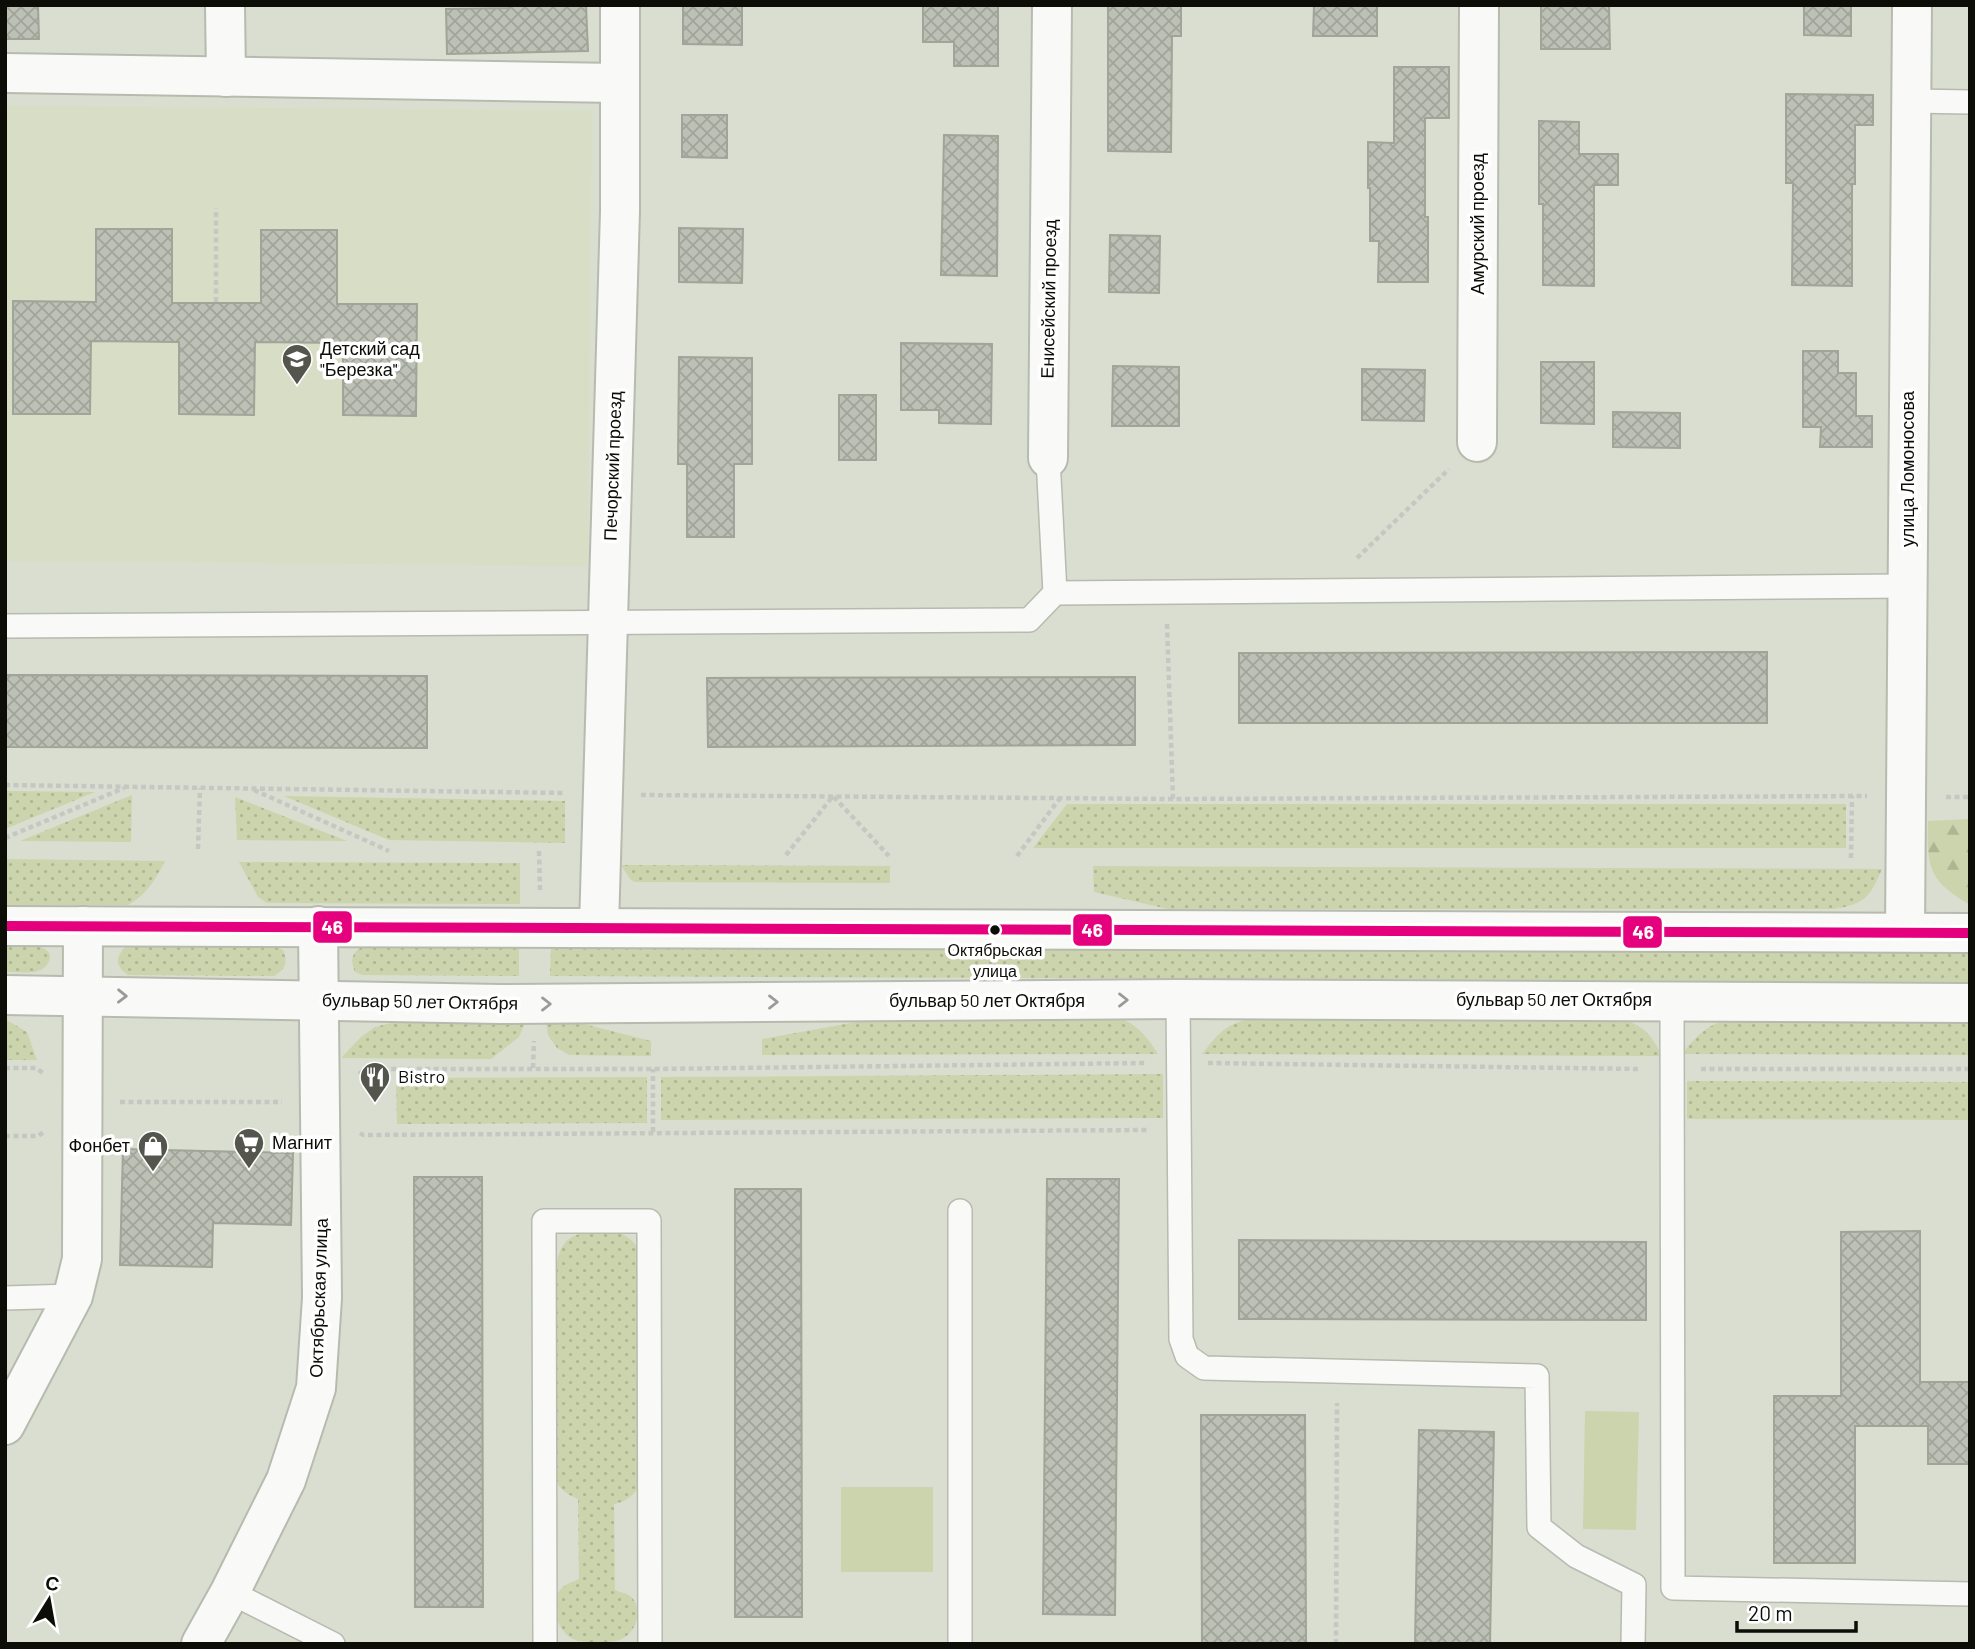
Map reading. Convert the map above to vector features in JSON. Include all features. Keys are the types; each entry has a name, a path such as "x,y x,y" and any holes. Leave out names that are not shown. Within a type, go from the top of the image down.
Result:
{"street":[{"path":"225,5 226,77"},
{"name":"Печорский проезд","path":"599,927 620,211 620,5"},
{"name":"Енисейский проезд","path":"1048,458 1052,5"},
{"name":"Амурский проезд","path":"1477,442 1479,5"},
{"name":"улица Ломоносова","path":"1905,932 1913,5"},
{"path":"5,73 619,83"},
{"path":"5,926 1970,933"},
{"path":"5,1425 73,1296 82,1259 83,926"},
{"name":"Октябрьская улица","path":"201,1644 286,1480 316,1388 322,1298 318,926"},
{"name":"бульвар 50 лет Октября","path":"5,995 500,1004 1178,999 1970,1003"}],"lane":[{"path":"1912,101 1970,102"},
{"name":"Енисейский проезд","path":"1048,458 1055,593"},
{"path":"5,626 1029,620 1055,593 1908,586"},
{"path":"1178,999 1181,1339 1187,1356 1204,1368 1537,1376 1539,1527 1576,1556 1634,1586 1970,1594"},
{"path":"1672,1000 1673,1588"},
{"path":"960,1211 960,1644"},
{"path":"545,1644 544,1221 649,1221 650,1644"},
{"path":"5,1298 73,1296"},
{"path":"1633,1644 1634,1586"},
{"path":"230,1592 333,1644"}],"path":[{"path":"216,208 216,302"},
{"path":"1324,590 1477,442"},
{"path":"1166,592 1173,799"},
{"path":"5,785 578,794"},
{"path":"5,838 126,787"},
{"path":"198,849 200,788"},
{"path":"250,789 389,850"},
{"path":"638,795 1173,799 1906,797"},
{"path":"786,855 834,796"},
{"path":"834,796 889,856"},
{"path":"1851,858 1852,796"},
{"path":"1017,856 1060,798"},
{"path":"539,851 540,892"},
{"path":"5,1068 36,1068 84,1102 321,1102 365,1069 653,1069 1180,1063 1673,1069 1970,1069"},
{"path":"653,1069 653,1132"},
{"path":"321,1102 363,1135 1180,1130"},
{"path":"1336,1644 1337,1370"}],"shaded area":[{"name":"Детский сад \"Березка\"","path":"5,106 592,110 588,566 5,561"}],"green space":[{"path":"5,791 95,792 5,829"},
{"path":"132,795 131,842 20,841"},
{"path":"284,796 565,801 565,843 389,840"},
{"path":"235,797 347,841 237,840"},
{"path":"1067,804 1846,804 1846,848 1033,848"},
{"path":"1970,819 1970,905 1946,888 1933,871 1928,850 1928,821"},
{"path":"5,859 165,861 150,886 128,905 5,905"},
{"path":"239,862 520,863 520,904 267,903 258,897"},
{"path":"621,865 890,866 890,883 635,882"},
{"path":"1093,866 1882,869 1865,898 1853,905 1834,909 1168,909 1094,892"},
{"path":"367,944 519,946 519,976 362,975 355,972 352,958 358,949"},
{"path":"27,945 46,949 49,961 39,971 5,972 5,946"},
{"path":"128,945 275,946 283,950 286,962 274,976 128,975 120,968 118,960"},
{"path":"551,947 1970,950 1970,982 550,976"},
{"path":"5,1019 27,1032 37,1060 5,1060"},
{"path":"526,1020 519,1037 491,1059 341,1058 375,1027 399,1021"},
{"path":"1124,1020 1147,1038 1158,1054 762,1055 762,1039 862,1021"},
{"path":"1245,1020 1624,1020 1648,1033 1662,1056 1202,1054 1225,1029"},
{"path":"1726,1020 1970,1020 1970,1055 1682,1054 1701,1033"},
{"path":"546,1021 572,1021 651,1041 651,1056 569,1055 557,1048 548,1035"},
{"path":"1163,1074 1163,1118 661,1120 661,1077"},
{"path":"647,1077 647,1123 397,1124 396,1078"},
{"path":"1687,1081 1970,1082 1970,1120 1687,1119"},
{"path":"612,1231 631,1240 641,1257 638,1489 628,1499 614,1504 615,1590 630,1596 638,1612 632,1630 624,1638 593,1642 570,1637 564,1632 555,1611 560,1590 579,1579 578,1499 560,1488 556,1476 557,1262 564,1244 570,1238 584,1233"},
{"path":"1585,1411 1639,1412 1636,1530 1583,1529"},
{"path":"841,1487 933,1487 933,1572 841,1572"}],"building":[{"path":"5,5 38,5 39,39 5,39"},
{"path":"509,5 586,5 588,51 447,54 446,9 509,8"},
{"path":"683,5 742,5 742,45 683,44"},
{"path":"923,5 998,5 998,66 954,66 954,42 923,42"},
{"path":"1108,5 1181,5 1181,36 1172,36 1171,152 1108,151"},
{"path":"1314,5 1377,5 1377,36 1313,36"},
{"path":"1541,5 1609,5 1610,49 1541,49"},
{"path":"1804,5 1851,5 1851,36 1804,35"},
{"path":"1394,67 1449,67 1449,118 1425,118 1428,282 1378,282 1379,241 1370,241 1368,142 1394,143"},
{"path":"1786,94 1873,95 1873,125 1855,125 1852,286 1792,285 1793,183 1786,183"},
{"path":"682,115 727,115 727,158 682,157"},
{"path":"1539,121 1579,122 1579,154 1618,154 1618,185 1594,185 1594,286 1543,285"},
{"path":"944,135 998,136 997,276 941,275"},
{"path":"679,228 743,229 742,283 679,282"},
{"path":"96,229 172,229 172,303 261,303 261,230 337,230 337,304 417,304 416,416 343,415 343,343 255,342 254,415 179,414 179,342 91,341 90,414 13,414 13,301 96,302"},
{"path":"1110,235 1160,236 1159,293 1109,292"},
{"path":"901,343 992,344 991,424 939,423 939,410 901,410"},
{"path":"1803,351 1838,351 1838,373 1856,373 1856,416 1872,416 1872,447 1820,447 1821,427 1803,427"},
{"path":"679,357 752,358 752,464 734,464 734,537 687,537 687,464 678,464"},
{"path":"1541,362 1594,362 1594,424 1541,423"},
{"path":"1113,366 1179,367 1179,426 1112,426"},
{"path":"1362,369 1425,370 1424,421 1362,420"},
{"path":"839,395 876,395 876,460 839,460"},
{"path":"1613,412 1680,413 1680,448 1613,447"},
{"path":"1767,652 1767,723 1239,723 1239,653"},
{"path":"5,675 427,676 427,748 5,747"},
{"path":"1135,677 1135,745 708,747 707,678"},
{"path":"123,1149 293,1153 291,1225 213,1223 212,1267 120,1265"},
{"path":"414,1177 482,1177 483,1607 415,1607"},
{"path":"1047,1179 1119,1179 1115,1615 1043,1614"},
{"path":"735,1189 801,1189 802,1617 735,1617"},
{"path":"1920,1231 1920,1382 1970,1382 1970,1464 1928,1464 1928,1426 1855,1426 1855,1563 1774,1563 1774,1396 1841,1396 1841,1232"},
{"path":"1239,1240 1646,1242 1646,1320 1239,1319"},
{"path":"1201,1415 1305,1415 1306,1644 1202,1644"},
{"path":"1419,1430 1494,1432 1490,1644 1415,1644"}],"transit line":[{"name":"46","path":"5,926 1970,933"}],"place":[{"name":"Детский сад \"Березка\"","path":"297,386"},
{"name":"Октябрьская улица","path":"995,930"},
{"name":"Bistro","path":"375,1104"},
{"name":"Магнит","path":"249,1170"},
{"name":"Фонбет","path":"153,1173"}]}
